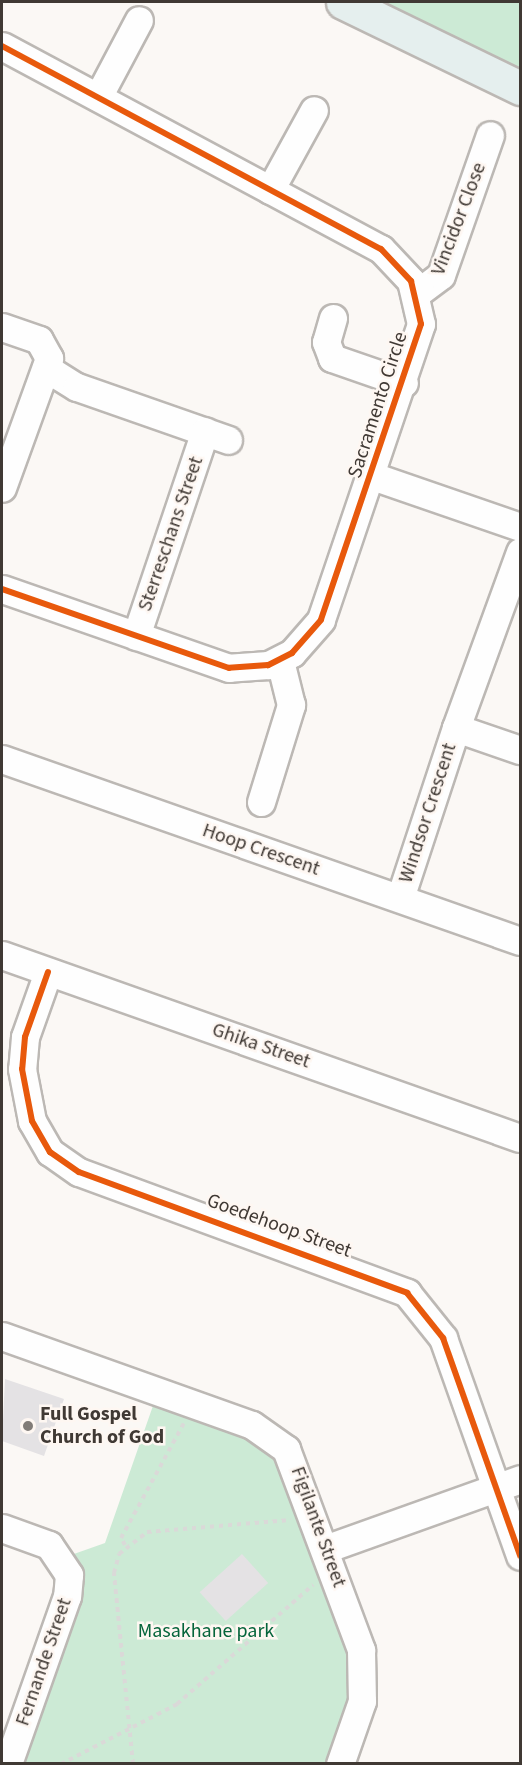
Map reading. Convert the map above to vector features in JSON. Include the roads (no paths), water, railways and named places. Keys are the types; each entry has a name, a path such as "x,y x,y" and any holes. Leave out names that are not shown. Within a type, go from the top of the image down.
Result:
{"main road":[{"path":"343,2 520,87"}],"street":[{"path":"98,97 139,20"},
{"name":"Sacramento Circle","path":"2,46 387,254 416,294 421,324 404,383 321,620 304,644 280,661 230,668 2,589"},
{"path":"270,190 314,110"},
{"name":"Vincidor Close","path":"416,294 441,275 490,135"},
{"path":"333,318 326,342 332,358 404,383"},
{"path":"2,327 44,343 49,353 46,368 2,488"},
{"name":"Sterreschans Street","path":"46,368 76,387 217,436 136,636"},
{"path":"372,476 520,527"},
{"name":"Windsor Crescent","path":"400,898 456,728 520,552"},
{"path":"261,802 291,705 280,661"},
{"name":"Windsor Crescent","path":"456,728 520,750"},
{"name":"Hoop Crescent","path":"2,759 520,941"},
{"name":"Ghika Street","path":"2,955 520,1138"},
{"name":"Goedehoop Street","path":"48,972 25,1037 22,1069 32,1121 50,1152 78,1172 407,1293 443,1338 508,1484 520,1556"},
{"name":"Figilante Street","path":"2,1336 262,1429 279,1441 297,1466 364,1667 360,1714 340,1764"},
{"path":"329,1559 508,1484"},
{"name":"Fernande Street","path":"2,1528 49,1545 69,1575 68,1596 8,1764"}],"place":[{"name":"Full Gospel Church of God","path":"28,1426"}],"park label":[{"name":"Masakhane park","path":"206,1631"}]}
